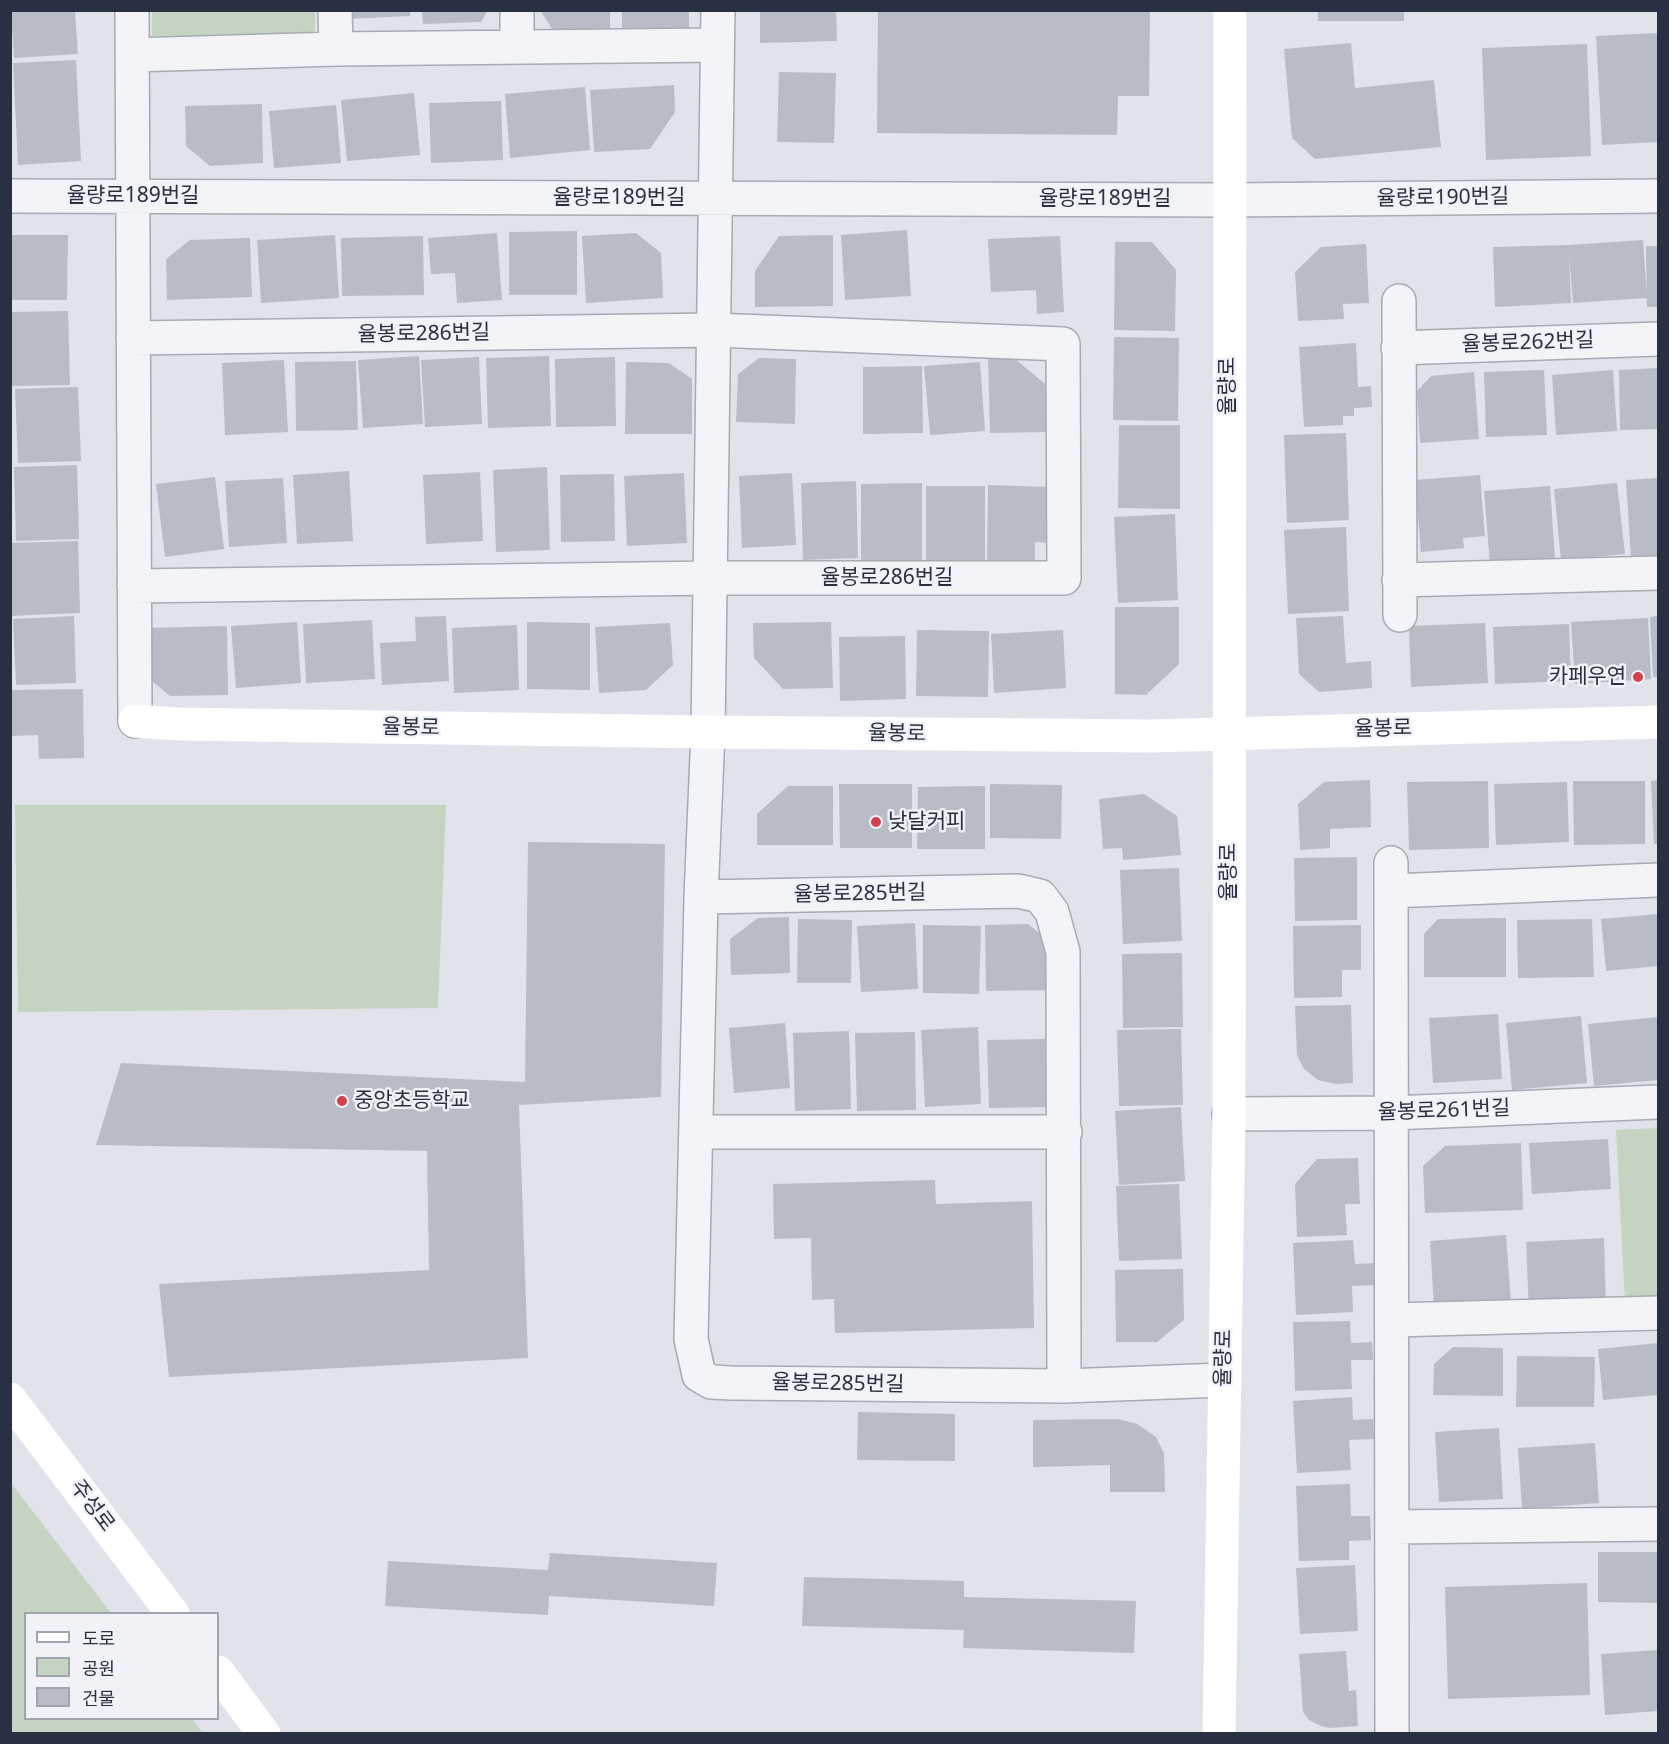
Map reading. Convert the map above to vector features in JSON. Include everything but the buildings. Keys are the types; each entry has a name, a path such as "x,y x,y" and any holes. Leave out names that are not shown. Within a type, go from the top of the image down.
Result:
{"street":[{"path":"132,10 134,586"},
{"path":"335,10 336,49"},
{"path":"517,10 518,47"},
{"path":"708,732 718,10"},
{"name":"율량로","path":"1219,1734 1229,1114 1228,200 1230,10"},
{"path":"132,55 336,49 717,45"},
{"name":"율량로189번길","path":"10,196 1228,200"},
{"name":"율량로190번길","path":"1228,200 1659,196"},
{"path":"1399,301 1400,615"},
{"name":"율봉로286번길","path":"133,338 714,330 1063,344 1064,578 711,578 134,586"},
{"name":"율봉로262번길","path":"1398,348 1659,339"},
{"path":"1400,580 1659,573"},
{"name":"율봉로","path":"134,586 135,721 178,724 708,732 1151,736 1659,722"},
{"name":"율봉로285번길","path":"708,732 701,897 691,1340 699,1375 711,1382 731,1383 1064,1386 1223,1380"},
{"path":"1392,1734 1392,877 1659,880"},
{"name":"율봉로285번길","path":"701,897 1018,891 1040,896 1052,912 1063,952 1065,1132"},
{"name":"율봉로261번길","path":"1229,1114 1392,1113 1659,1102"},
{"path":"697,1132 1065,1132 1064,1386"},
{"path":"1392,1320 1659,1313"},
{"name":"주성로","path":"10,1399 171,1612"},
{"path":"1392,1527 1659,1524"},
{"path":"219,1673 264,1734"}],"green space":[{"path":"152,11 315,11 315,37 152,39"},
{"path":"15,805 446,805 438,1008 18,1012"},
{"path":"1658,1128 1658,1299 1625,1301 1616,1130"},
{"path":"11,1483 110,1612 24,1612 24,1720 193,1720 203,1733 11,1733"}],"place":[{"name":"카페우연","path":"1638,677"},
{"name":"낮달커피","path":"876,822"},
{"name":"중앙초등학교","path":"342,1101"}]}
